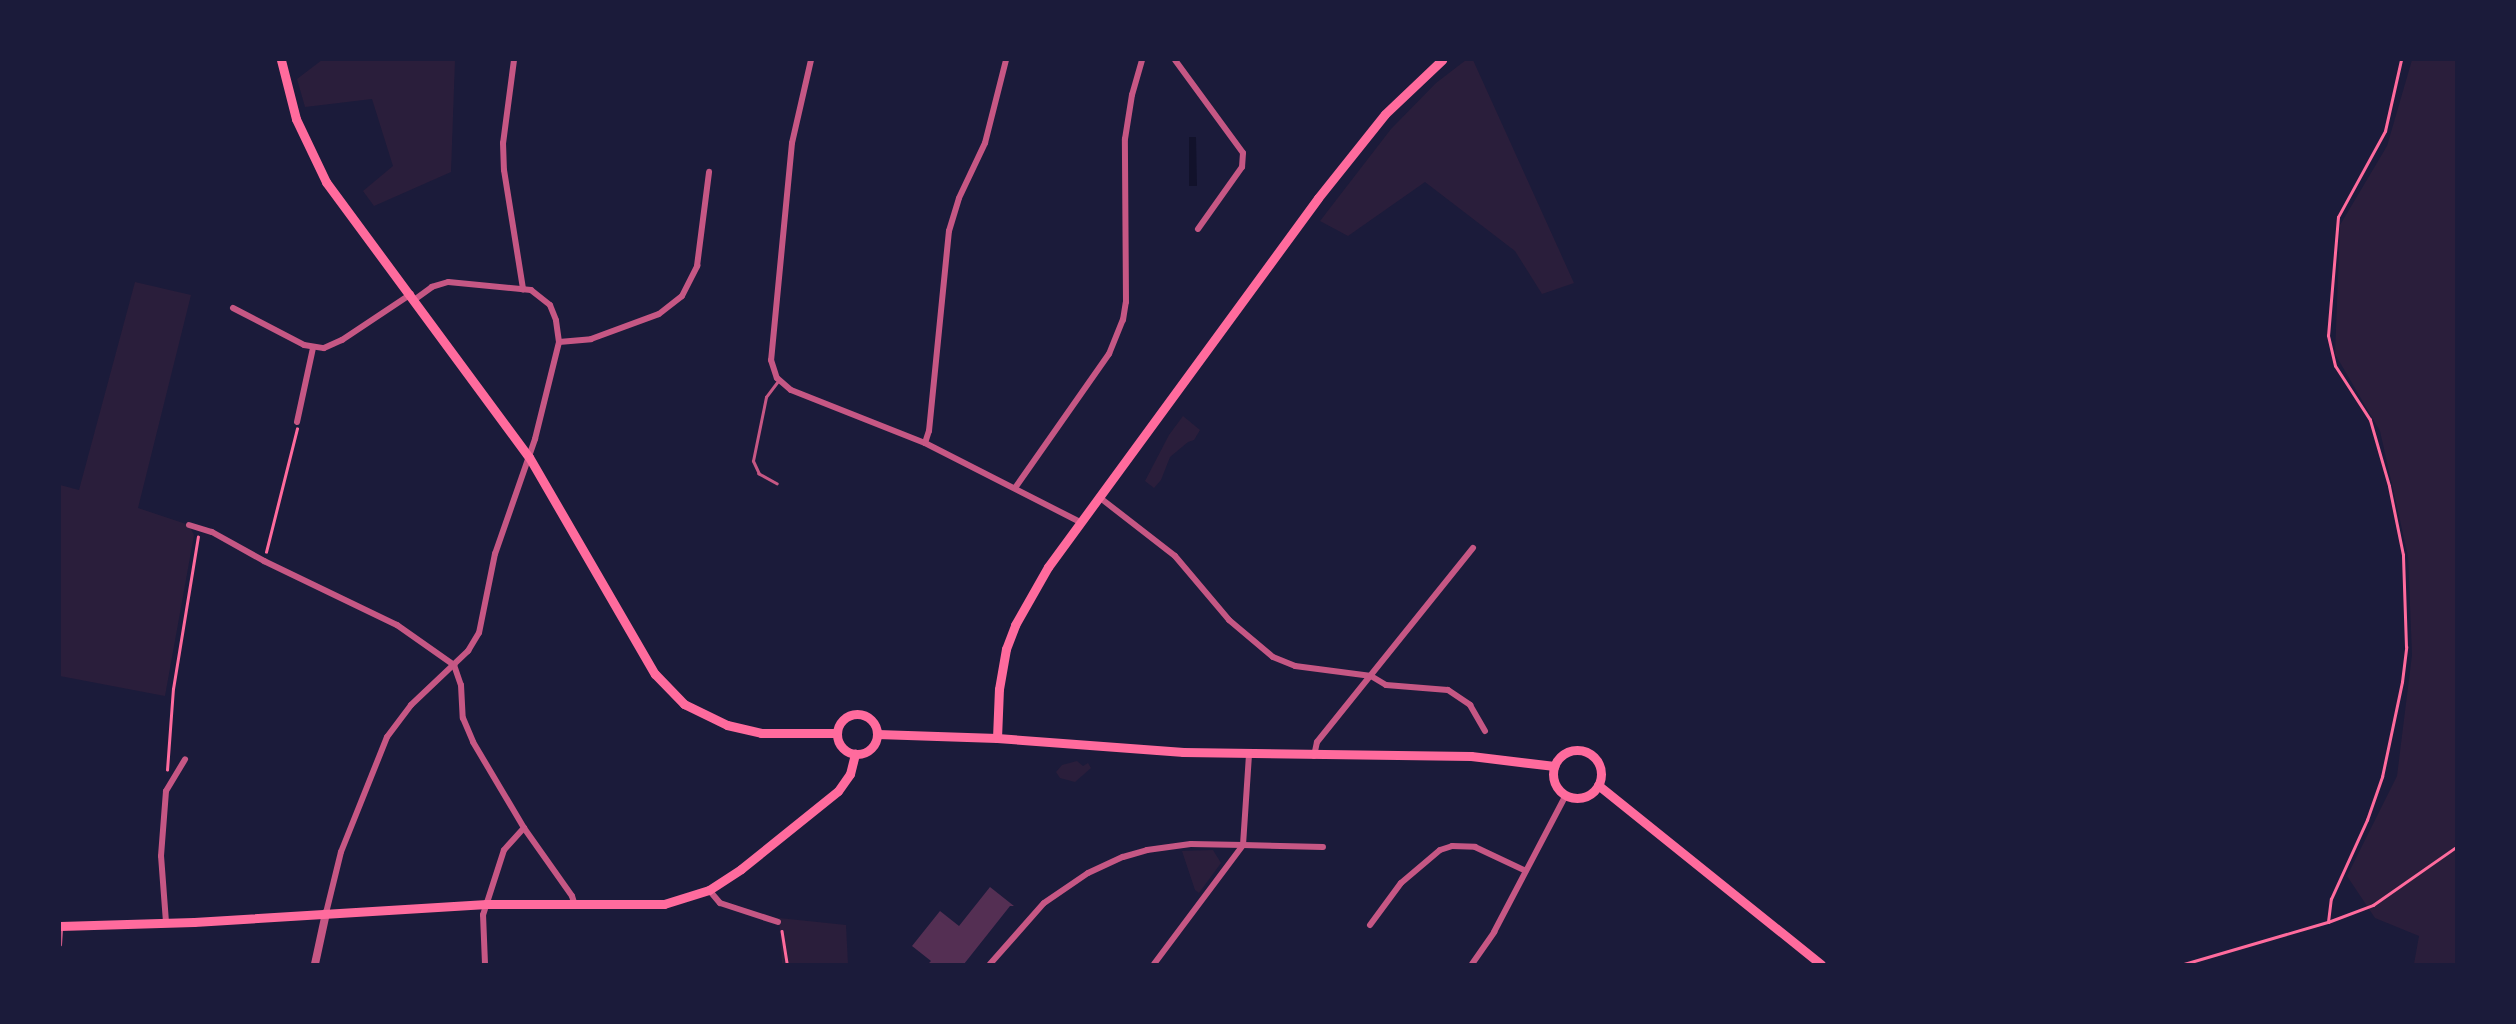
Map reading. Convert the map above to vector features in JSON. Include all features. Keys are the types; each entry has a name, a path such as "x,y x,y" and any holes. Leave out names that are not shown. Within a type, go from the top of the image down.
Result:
{"main road":[{"path":"281,60 296,119 326,182 529,457 644,658 668,690 699,714 739,729 781,734 836,733"},
{"path":"997,738 1002,668 1015,625 1048,567 1361,143 1410,88 1442,60"},
{"path":"857,714 871,720 877,734 870,749 855,754 840,745 836,733 842,719 857,714"},
{"path":"877,734 997,738 1249,754 1471,756 1554,766"},
{"path":"1586,751 1600,767 1598,785 1584,797 1566,795 1557,787 1553,776 1554,766 1567,752 1586,751"},
{"path":"60,926 326,913 488,900 575,906 664,904 709,890 741,869 838,791 850,774 855,754"},
{"path":"1598,785 1821,964"}],"street":[{"path":"514,60 506,100 504,170 523,289"},
{"path":"811,60 791,156 771,360 779,380 791,390 925,443 1080,523"},
{"path":"925,443 930,424 949,231 959,198 985,143 1006,60"},
{"path":"1016,488 1109,354 1123,320 1126,302 1125,139 1132,95 1142,60"},
{"path":"1175,60 1243,153 1242,167 1198,229"},
{"path":"559,342 584,341 614,331 659,314 682,296 697,265 709,172"},
{"path":"233,308 313,348 324,348 342,340 412,297 447,282 523,289 538,294 550,305 556,320 559,342 529,457 495,554 479,633 454,665 411,705 377,754 333,876 331,903 326,913 315,964"},
{"path":"297,422 313,348"},
{"path":"1099,497 1175,556 1229,620 1273,657 1295,666 1371,677 1386,685 1431,686 1448,690 1470,705 1485,731"},
{"path":"189,524 240,545 264,561 397,625 454,665 461,685 461,709 466,727 524,828 566,887 575,906"},
{"path":"1314,756 1317,742 1473,548"},
{"path":"1154,964 1243,845 1249,754"},
{"path":"166,922 160,856 166,791 185,759"},
{"path":"1472,964 1494,932 1566,795"},
{"path":"485,964 483,915 504,850 524,828"},
{"path":"990,964 1044,903 1097,869 1124,857 1169,846 1323,847"},
{"path":"1370,925 1401,883 1440,850 1452,846 1475,847 1526,871"},
{"path":"709,890 720,903 778,922"}],"lane":[{"path":"777,484 759,474 753,461 766,397 779,380"},
{"path":"60,926 60,945"}],"path":[{"path":"2328,922 2331,899 2367,820 2382,777 2402,682 2406,647 2403,555 2389,486 2370,421 2335,366 2328,336 2338,217 2385,131 2401,60"},
{"path":"264,561 297,422"},
{"path":"166,791 173,689 200,528"},
{"path":"2184,964 2328,922 2386,898 2456,847"},
{"path":"778,922 784,937 787,964"}],"shaded area":[{"path":"322,60 455,60 451,172 374,206 363,191 393,166 372,99 305,107 297,79"},
{"path":"1466,60 1473,60 1574,283 1542,294 1515,251 1425,182 1348,236 1320,221 1391,129 1436,83"},
{"path":"2412,60 2456,60 2456,964 2414,964 2419,936 2375,918 2347,876 2397,776 2412,655 2408,556 2380,431 2335,354 2340,225 2387,146"},
{"path":"1189,137 1196,137 1197,186 1189,186"},
{"path":"135,282 191,295 138,508 189,525 194,535 165,696 60,676 60,485 79,490"},
{"path":"1183,416 1200,430 1194,440 1170,457 1161,480 1154,488 1145,481 1169,435"},
{"path":"1077,761 1083,766 1088,763 1091,768 1075,782 1060,778 1056,772 1062,765"},
{"path":"1213,850 1221,863 1199,893 1195,890 1182,851"},
{"path":"779,918 846,925 848,964 782,964"}],"building":[{"path":"990,887 1014,906 1010,906 964,964 928,964 931,961 912,946 940,911 959,926"}]}
